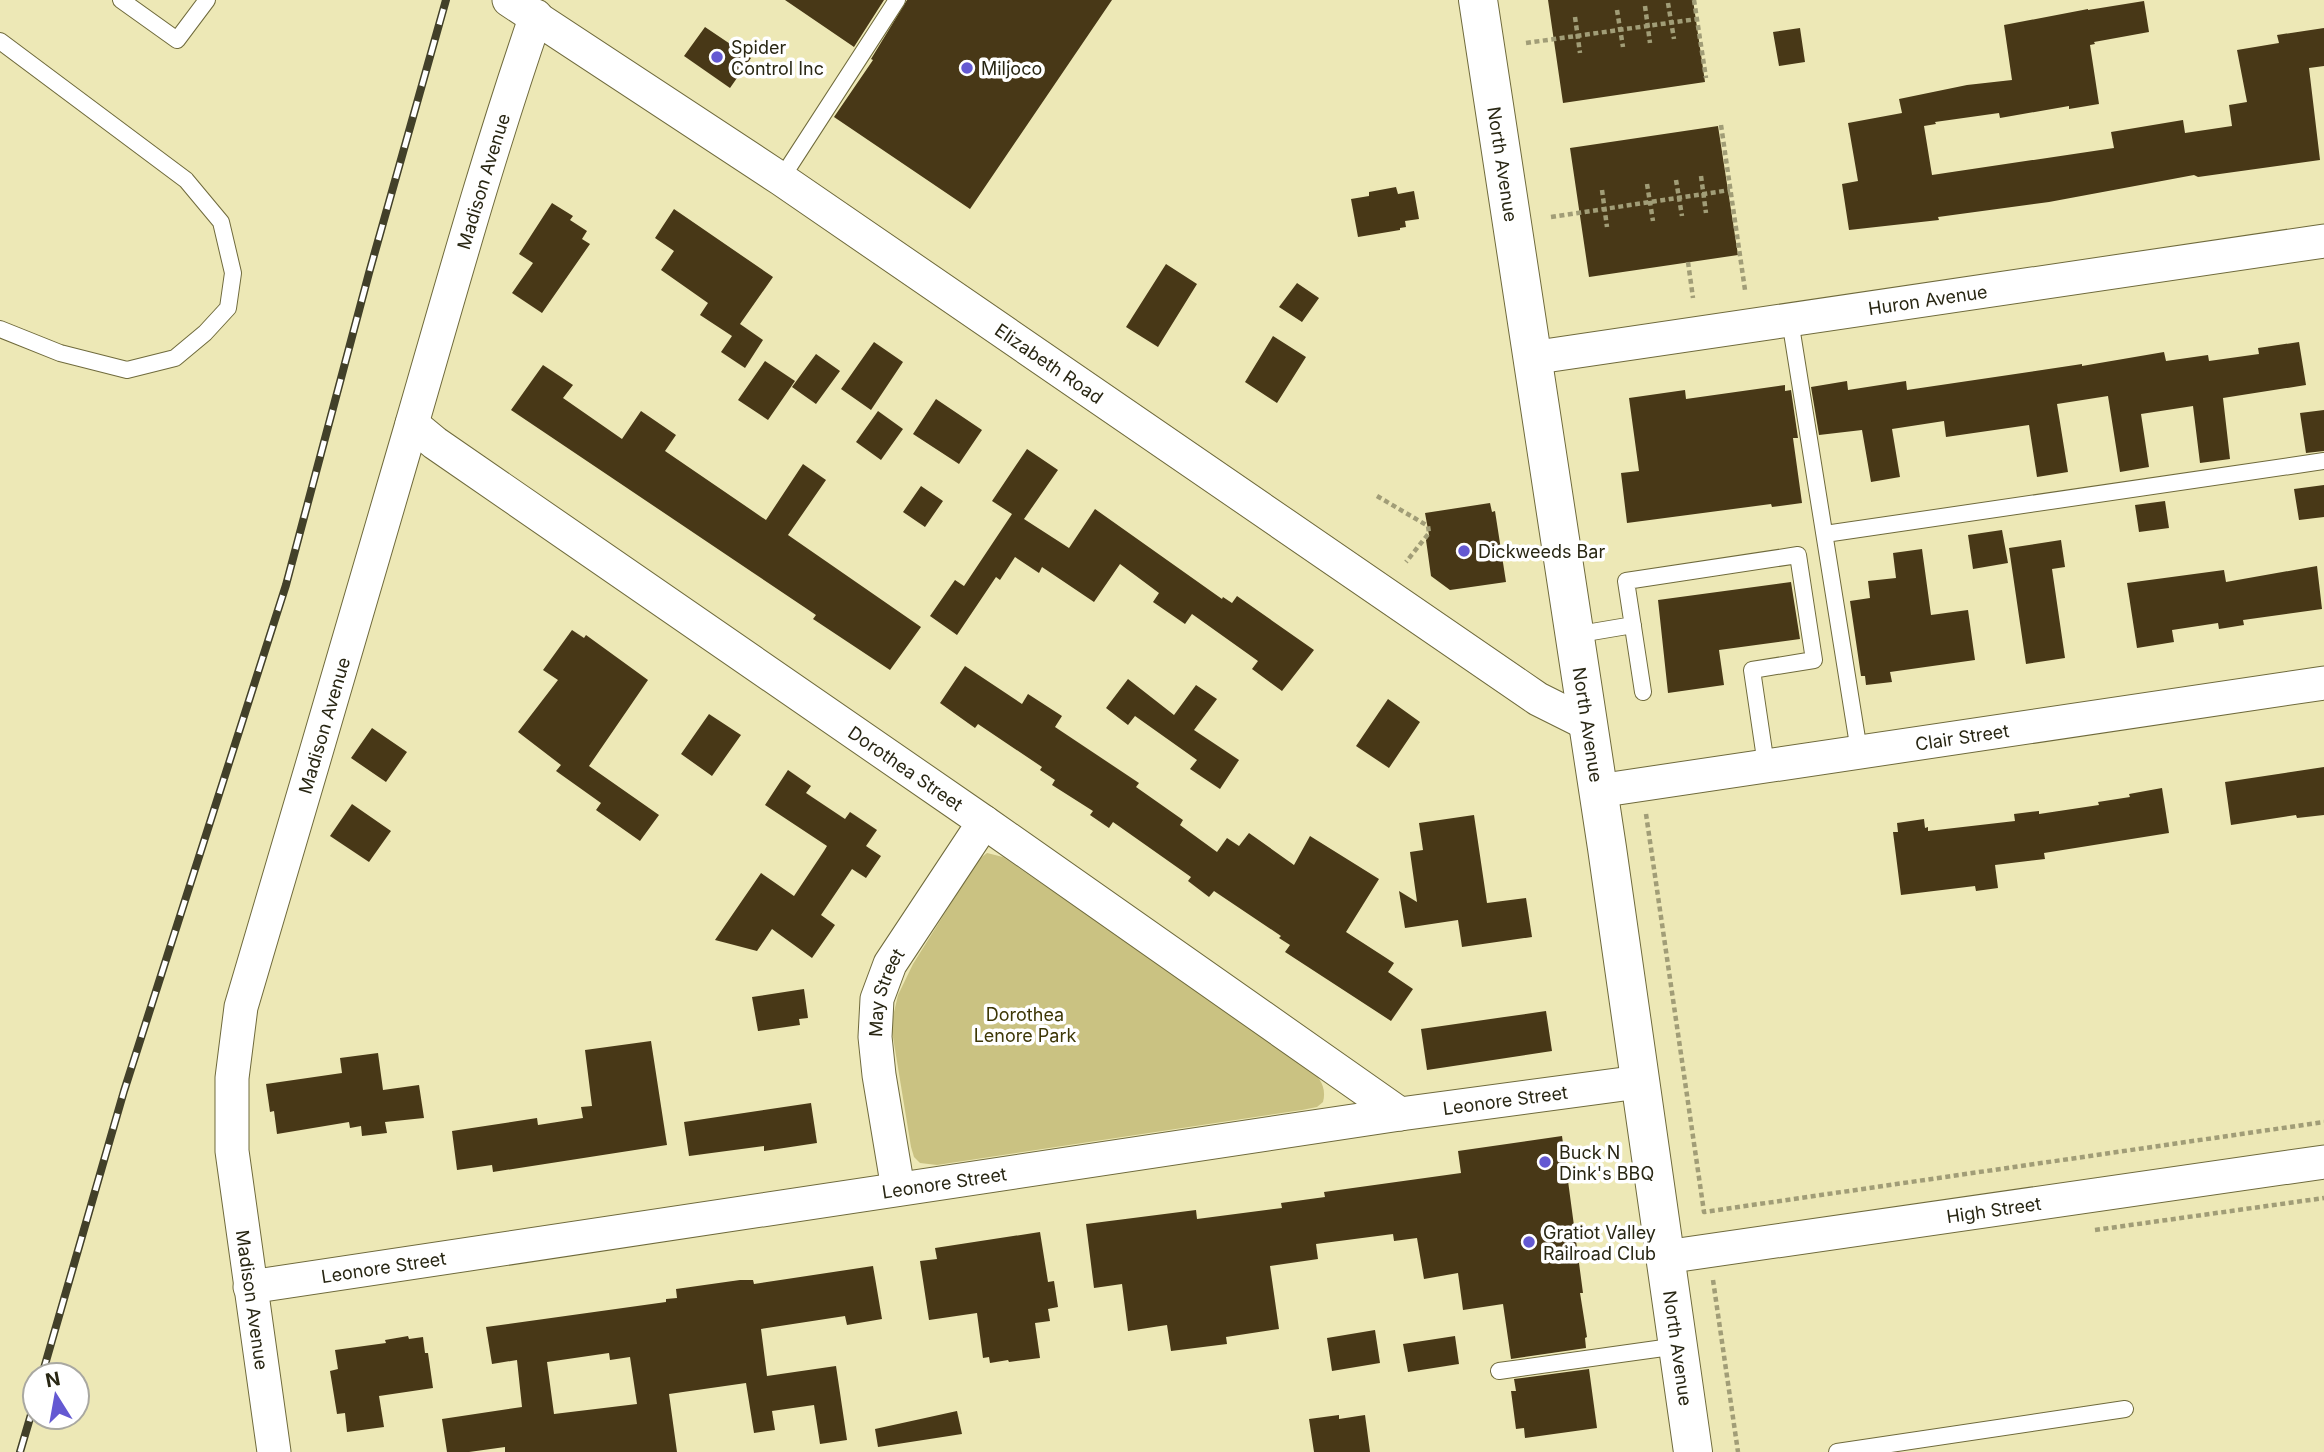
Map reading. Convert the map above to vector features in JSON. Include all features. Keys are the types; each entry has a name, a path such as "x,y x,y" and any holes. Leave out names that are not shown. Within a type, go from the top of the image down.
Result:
{"main road":[{"name":"North Avenue","path":"1478,0 1598,791 1693,1452"}],"street":[{"name":"Elizabeth Road","path":"523,8 782,179 1538,699 1588,724"},
{"name":"Madison Avenue","path":"274,1452 232,1152 232,1078 241,1007 506,104 523,8"},
{"name":"Huron Avenue","path":"1531,358 2324,242"},
{"name":"Dorothea Street","path":"412,424 446,451 984,822 1400,1114"},
{"name":"Clair Street","path":"1598,791 2324,683"},
{"name":"May Street","path":"898,1189 879,1075 875,1037 877,999 890,964 984,822"},
{"name":"Leonore Street","path":"250,1287 1400,1114 1639,1082"},
{"name":"High Street","path":"1665,1257 2324,1161"}],"lane":[{"path":"121,0 177,40 207,0"},
{"path":"782,179 897,0"},
{"path":"0,41 186,180 221,222 233,273 228,308 205,333 175,358 127,370 60,353 0,329"},
{"path":"1790,320 1859,751"},
{"path":"1825,534 2324,461"},
{"path":"1643,692 1626,581 1798,555 1814,660 1752,670 1766,765"},
{"path":"1574,635 1633,625"},
{"path":"1499,1371 1678,1346"},
{"path":"1837,1452 1957,1444 2126,1409"}],"path":[{"path":"1694,0 1706,78"},
{"path":"1668,3 1674,40"},
{"path":"1645,6 1650,43"},
{"path":"1617,10 1623,47"},
{"path":"1575,17 1580,53"},
{"path":"1526,43 1697,19"},
{"path":"1721,125 1745,290"},
{"path":"1701,176 1706,213"},
{"path":"1676,180 1682,216"},
{"path":"1647,184 1653,220"},
{"path":"1602,190 1607,228"},
{"path":"1551,216 1730,190"},
{"path":"1688,262 1693,298"},
{"path":"1377,496 1428,526 1429,533 1406,562"},
{"path":"1646,813 1704,1212 2324,1122"},
{"path":"1709,1251 1738,1452"}],"green space":[{"name":"Dorothea Lenore Park","path":"987,853 1003,857 1309,1067 1321,1083 1323,1102 1317,1107 1302,1110 937,1165 920,1163 914,1157 911,1147 891,1025 898,995 913,964 978,860"}],"building":[{"path":"785,0 884,0 854,47"},
{"name":"Miljoco","path":"907,0 1112,0 970,209 834,117 873,60 871,59"},
{"path":"1548,0 1693,0 1705,82 1563,103"},
{"path":"2144,1 2149,32 2090,45 2099,104 2069,109 2069,106 2000,118 1999,113 1924,126 1932,175 2114,148 2111,132 2183,120 2185,133 2232,126 2229,105 2247,102 2237,50 2279,43 2277,35 2324,28 2324,66 2309,68 2320,160 2198,177 2194,175 2049,202 1938,217 1939,220 1849,230 1842,184 1858,181 1848,123 1902,113 1899,99 1967,85 2012,80 2004,25"},
{"name":"Spider Control Inc","path":"705,27 751,58 730,88 684,56"},
{"path":"1800,28 1805,62 1779,66 1773,32"},
{"path":"1718,126 1738,255 1589,277 1570,148"},
{"path":"1396,187 1398,194 1414,191 1419,219 1405,221 1406,227 1400,230 1358,237 1351,199 1369,196 1369,192"},
{"path":"552,203 573,216 570,220 587,231 582,239 590,244 542,313 512,293 533,263 519,254"},
{"path":"674,209 773,277 740,324 763,340 745,368 721,352 732,336 700,315 708,303 661,270 674,251 655,238"},
{"path":"1166,264 1197,284 1158,347 1126,327"},
{"path":"1297,283 1319,298 1302,322 1279,307"},
{"path":"1273,336 1306,357 1277,403 1245,382"},
{"path":"874,342 903,362 871,410 841,389"},
{"path":"2299,342 2306,385 2223,398 2230,459 2200,463 2193,406 2141,414 2149,467 2120,472 2108,396 2057,404 2068,472 2037,477 2029,425 1946,437 1944,421 1892,429 1900,477 1871,482 1862,430 1819,435 1811,387 1847,381 1848,390 1906,381 1907,390 2164,352 2166,361 2208,355 2209,361 2259,354 2258,348"},
{"path":"816,354 840,371 816,404 792,387"},
{"path":"765,361 795,381 768,420 738,400"},
{"path":"543,365 573,385 563,398 622,439 641,411 676,435 665,451 766,520 803,464 826,480 788,535 921,627 890,670 813,619 816,615 511,410"},
{"path":"1785,385 1785,391 1791,390 1798,438 1793,438 1802,503 1772,507 1771,504 1627,523 1621,473 1639,471 1629,398 1685,390 1686,399"},
{"path":"936,399 982,430 959,464 913,434"},
{"path":"2324,410 2324,451 2306,453 2300,413"},
{"path":"878,411 903,429 881,460 856,442"},
{"path":"1027,449 1058,470 1024,519 1069,548 1095,509 1222,599 1223,597 1232,603 1237,596 1314,650 1282,691 1252,669 1258,661 1192,614 1185,624 1153,602 1159,593 1120,564 1094,602 1042,567 1039,573 1015,557 1000,580 996,577 957,635 930,616 955,580 964,586 1012,514 992,501"},
{"path":"2324,485 2324,517 2299,520 2294,489"},
{"path":"921,486 943,501 925,527 903,512"},
{"path":"2165,501 2169,528 2139,532 2135,505"},
{"name":"Dickweeds Bar","path":"1490,503 1492,512 1495,511 1506,582 1450,590 1431,576 1425,513"},
{"path":"2002,530 2008,563 1973,569 1968,535"},
{"path":"2061,540 2065,567 2052,569 2065,658 2026,664 2009,548"},
{"path":"1922,549 1931,615 1968,610 1975,660 1890,672 1892,682 1866,685 1865,676 1861,676 1850,601 1870,598 1868,581 1896,578 1893,553"},
{"path":"2317,566 2322,609 2243,620 2244,625 2219,629 2218,623 2172,630 2174,642 2137,648 2127,583 2224,570 2226,582"},
{"path":"1791,582 1800,639 1719,650 1724,685 1668,693 1658,600"},
{"path":"572,630 584,638 586,635 648,680 589,766 659,815 640,841 596,810 601,803 556,771 561,765 518,732 558,680 543,670"},
{"path":"965,666 1022,704 1028,694 1062,716 1055,727 1139,783 1136,787 1183,820 1180,825 1217,852 1227,838 1239,846 1249,833 1294,865 1310,836 1379,879 1346,932 1394,963 1388,972 1413,989 1391,1021 1285,952 1290,945 1279,938 1281,936 1214,891 1209,897 1188,881 1191,877 1113,822 1109,828 1090,815 1093,811 1052,785 1055,780 1040,770 1042,767 978,724 975,728 940,703"},
{"path":"1128,679 1174,715 1196,685 1217,699 1194,730 1239,760 1220,789 1190,769 1197,760 1135,716 1128,725 1106,708"},
{"path":"1388,699 1420,722 1389,768 1356,746"},
{"path":"709,714 741,735 712,776 681,754"},
{"path":"372,728 407,752 386,782 351,758"},
{"path":"2324,767 2324,815 2297,818 2296,815 2231,825 2225,782"},
{"path":"788,770 811,786 806,793 845,819 850,812 877,830 866,846 881,856 866,878 852,869 821,915 835,925 812,958 772,929 757,951 715,940 761,873 794,896 827,846 765,805"},
{"path":"2162,788 2169,833 2044,853 2045,859 1995,865 1998,888 1976,891 1975,886 1901,895 1893,832 1898,832 1897,823 1924,819 1928,831 2015,821 2014,814 2039,811 2039,814 2099,805 2098,802"},
{"path":"352,804 391,831 369,862 330,836"},
{"path":"1474,815 1487,903 1526,898 1532,937 1462,947 1458,920 1405,928 1399,891 1417,902 1410,852 1423,850 1419,823"},
{"path":"804,989 808,1018 799,1019 800,1025 758,1031 752,997"},
{"path":"1546,1011 1552,1051 1427,1070 1421,1029"},
{"path":"651,1041 667,1145 493,1172 492,1165 457,1170 452,1131 537,1118 538,1125 583,1118 581,1107 592,1106 585,1050"},
{"path":"378,1053 383,1090 419,1085 424,1118 385,1122 387,1133 362,1136 361,1126 350,1128 349,1122 277,1134 274,1111 270,1112 266,1084 342,1073 340,1058"},
{"path":"811,1103 817,1143 764,1151 764,1146 689,1156 684,1122"},
{"path":"1562,1136 1583,1293 1580,1293 1587,1337 1586,1348 1511,1359 1503,1304 1463,1310 1458,1273 1424,1279 1417,1238 1394,1241 1393,1234 1316,1244 1318,1259 1270,1266 1279,1329 1226,1337 1227,1344 1171,1351 1167,1325 1128,1331 1122,1284 1094,1288 1086,1224 1196,1210 1197,1219 1282,1208 1281,1203 1325,1197 1324,1192 1461,1173 1458,1151"},
{"path":"1040,1232 1048,1282 1054,1281 1058,1307 1048,1309 1050,1321 1035,1323 1040,1358 990,1363 989,1357 983,1358 977,1313 929,1320 920,1261 937,1259 935,1248"},
{"path":"873,1266 882,1319 847,1325 845,1316 761,1329 767,1376 836,1366 847,1440 820,1444 814,1405 772,1411 775,1430 754,1433 746,1383 669,1394 677,1452 505,1452 505,1447 447,1452 442,1419 522,1407 517,1360 492,1364 486,1327 666,1302 666,1299 677,1298 676,1289 740,1280 753,1280 754,1284","holes":["609,1353 610,1360 630,1357 637,1404 554,1414 547,1362"]},
{"path":"1375,1330 1380,1363 1332,1371 1327,1338"},
{"path":"408,1336 409,1339 423,1337 433,1388 379,1396 384,1427 347,1432 345,1413 337,1414 330,1371 338,1369 335,1350 386,1343 385,1340"},
{"path":"1455,1336 1459,1364 1408,1372 1403,1344"},
{"path":"1589,1369 1597,1428 1525,1438 1524,1428 1516,1429 1511,1391 1516,1391 1514,1379"},
{"path":"957,1411 962,1434 878,1447 875,1429"},
{"path":"1339,1415 1339,1419 1365,1415 1370,1452 1314,1452 1309,1419"}],"railway":[{"path":"46,1361 124,1091 286,585 369,273 446,0"},
{"path":"20,1452 26,1431"}],"place":[{"name":"Spider Control Inc","path":"717,57"},
{"name":"Miljoco","path":"967,68"},
{"name":"Dickweeds Bar","path":"1464,551"},
{"name":"Buck N Dink's BBQ","path":"1545,1162"},
{"name":"Gratiot Valley Railroad Club","path":"1529,1242"}]}
